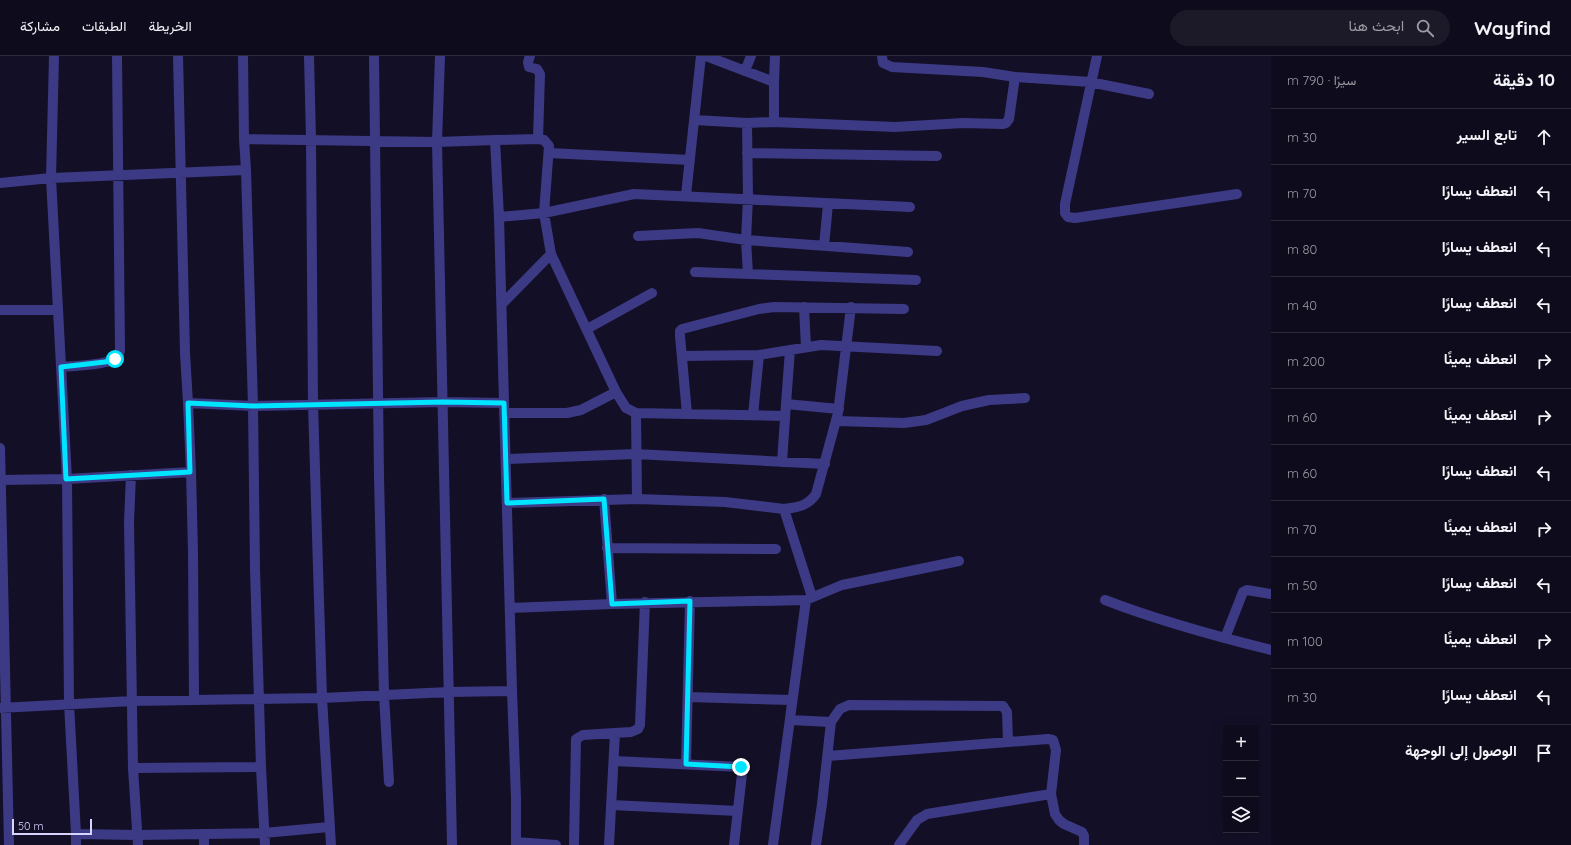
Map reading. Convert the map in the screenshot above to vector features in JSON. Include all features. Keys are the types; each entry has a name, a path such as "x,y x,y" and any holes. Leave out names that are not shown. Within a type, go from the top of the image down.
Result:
{"street":[{"path":"54,56 51,178 66,479 70,704 76,845"},
{"path":"61,367 105,362 115,359 119,356 120,351 117,56"},
{"path":"178,56 185,353 194,552 194,700"},
{"path":"243,56 244,139 253,406 255,569 261,767 264,833 266,845"},
{"path":"309,56 313,404 322,698 331,845"},
{"path":"374,56 378,404 384,695 390,782"},
{"path":"440,56 437,142 452,845"},
{"path":"530,56 529,67 537,69 540,74 538,139"},
{"path":"686,196 701,56"},
{"path":"706,56 774,82"},
{"path":"745,71 751,56"},
{"path":"774,122 775,56"},
{"path":"882,56 883,63 892,67 983,72 1015,77 1090,82 1149,94"},
{"path":"1097,56 1090,82 1065,204 1065,213 1068,217 1075,218 1237,194"},
{"path":"695,120 895,127 963,123 1003,124 1009,119 1015,77"},
{"path":"747,123 748,198 746,240 748,274"},
{"path":"244,139 437,142 538,139 547,142 549,146 549,153 544,213 552,254 616,392 626,408 636,413 785,416"},
{"path":"495,140 502,304 516,844 556,845"},
{"path":"549,153 690,160"},
{"path":"747,153 937,156"},
{"path":"0,182 51,178 181,174 246,170"},
{"path":"499,217 544,213 634,194 748,198 828,204 910,207"},
{"path":"824,246 828,204"},
{"path":"638,236 698,233 746,240 908,252"},
{"path":"502,304 552,254"},
{"path":"694,272 916,280"},
{"path":"586,329 652,293"},
{"path":"804,307 806,347"},
{"path":"687,414 680,331 687,327 759,309 804,307 904,308"},
{"path":"507,503 637,499 725,502 784,509 805,505 812,501 816,494 837,421 851,308"},
{"path":"0,310 58,310"},
{"path":"682,356 759,355 820,345 937,351"},
{"path":"782,462 790,350"},
{"path":"753,415 759,355"},
{"path":"504,413 567,413 581,410 616,392"},
{"path":"837,421 904,423 926,420 962,406 989,400 1025,398"},
{"path":"188,403 253,406 443,402 504,403"},
{"path":"786,404 839,409"},
{"path":"636,413 637,499"},
{"path":"0,448 3,708 9,845"},
{"path":"506,459 636,454 825,464"},
{"path":"0,480 66,479 190,472"},
{"path":"131,475 129,522 133,768 138,840"},
{"path":"604,499 612,604"},
{"path":"773,845 792,700 809,598 784,509"},
{"path":"607,548 776,549"},
{"path":"510,608 645,602 809,598 842,585 959,561"},
{"path":"1225,638 1243,592 1247,590 1271,594"},
{"path":"1105,600 1125,608 1271,650"},
{"path":"686,764 690,601"},
{"path":"574,845 576,739 583,735 635,731 640,726 645,602"},
{"path":"3,708 132,701 259,700 449,692 512,691"},
{"path":"688,697 792,700"},
{"path":"816,845 831,722 840,709 849,705 1002,706 1007,712 1008,742"},
{"path":"790,720 831,722"},
{"path":"609,845 615,733"},
{"path":"828,756 1048,739 1053,740 1056,750 1051,794 1055,814 1064,824 1082,832 1084,836 1084,845"},
{"path":"614,761 741,767 743,769 734,845"},
{"path":"133,768 261,767"},
{"path":"899,845 917,820 927,814 1051,794"},
{"path":"611,805 738,811"},
{"path":"76,834 138,840 204,834 264,833 329,827"},
{"path":"204,834 204,845"}],"route":[{"path":"115,359 105,362 61,367 66,479 190,472 188,403 253,406 443,402 504,403 507,503 604,499 612,604 690,601 686,764 741,767"}]}
